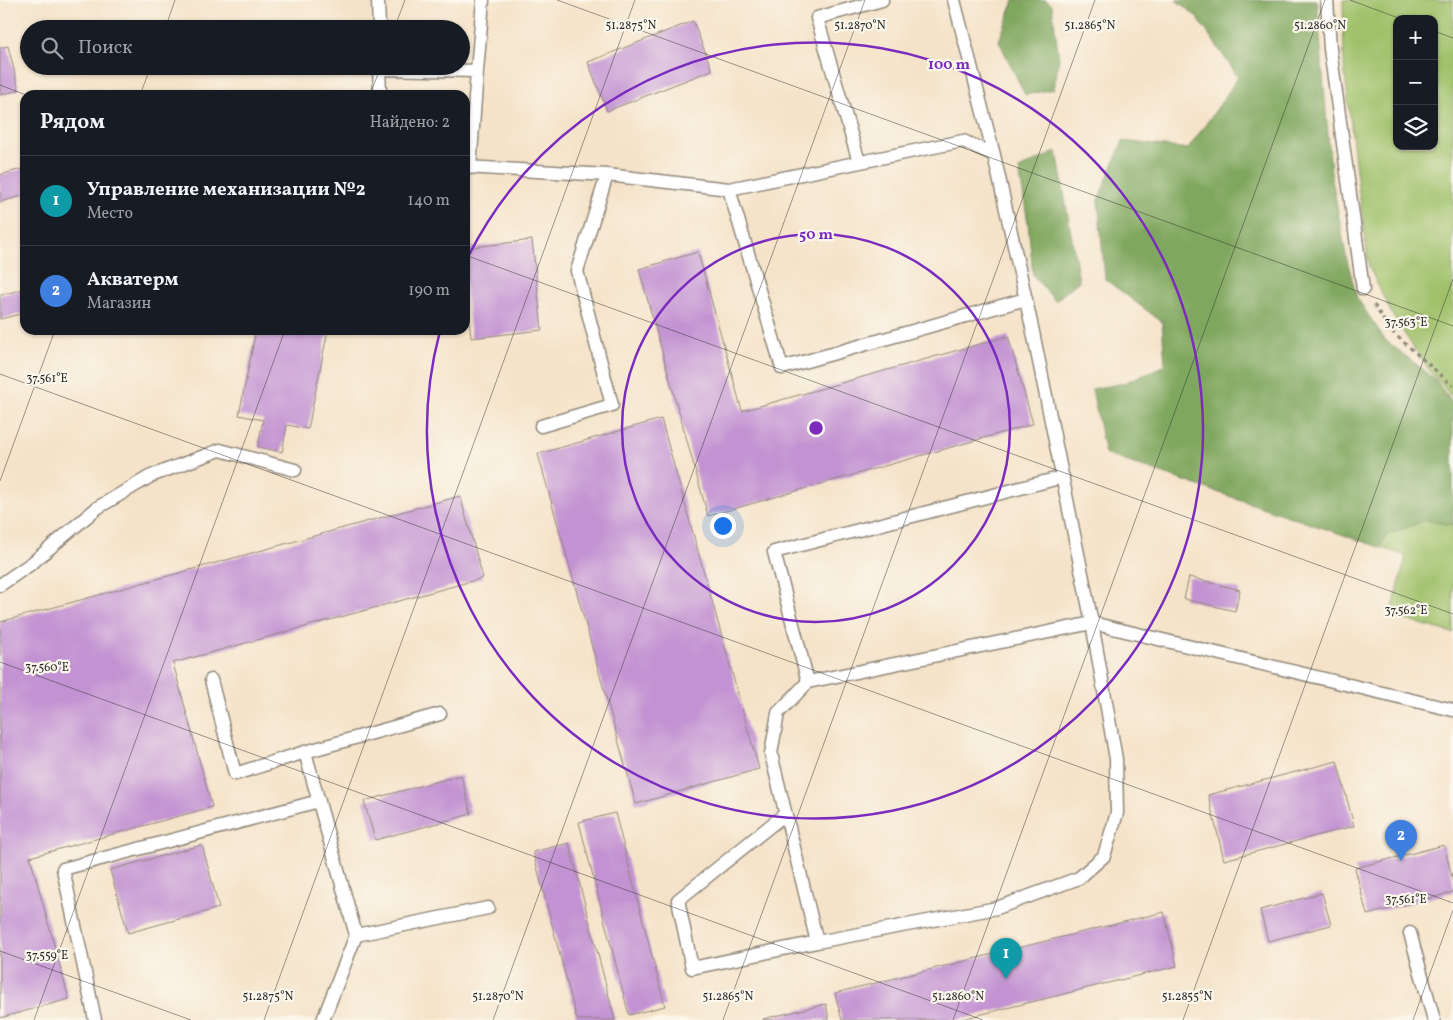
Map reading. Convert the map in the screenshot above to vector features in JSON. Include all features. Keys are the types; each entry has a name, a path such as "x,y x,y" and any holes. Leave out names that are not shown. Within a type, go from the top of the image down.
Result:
{"lane":[{"path":"378,0 379,20"},
{"path":"470,139 483,0"},
{"path":"859,162 817,18 882,0"},
{"path":"785,814 678,900 692,968 997,908 1079,878 1104,856 1116,813 1116,760 1092,623 1063,477 994,156 954,0"},
{"path":"1327,0 1330,49 1363,289"},
{"path":"470,71 477,71"},
{"path":"379,75 380,90"},
{"path":"470,168 607,175 728,189 963,141 994,156"},
{"path":"541,426 612,405 576,271 607,175"},
{"path":"728,189 782,368 1026,299"},
{"path":"0,585 32,564 97,508 151,476 220,450 295,470"},
{"path":"808,682 774,552 1063,477"},
{"path":"817,942 771,754 778,713 808,682 1092,623 1453,710"},
{"path":"211,680 235,774 440,714"},
{"path":"305,752 356,935 324,1020"},
{"path":"95,1020 63,869 319,801"},
{"path":"356,935 488,908"},
{"path":"1410,934 1434,1020"}],"path":[{"path":"1363,289 1390,330 1453,386"}],"green space":[{"path":"1014,0 1045,0 1052,5 1059,59 1054,89 1025,95 999,41"},
{"path":"1176,0 1317,0 1331,173 1346,256 1357,298 1385,340 1434,378 1453,404 1453,525 1425,520 1387,535 1379,547 1105,454 1092,389 1124,383 1165,365 1162,322 1105,279 1098,200 1123,141 1188,149 1238,77 1197,17"},
{"path":"1343,0 1453,0 1453,398 1429,370 1395,320 1369,267 1344,65"},
{"path":"1057,151 1079,281 1055,301 1033,275 1028,223 1019,169"},
{"path":"1425,520 1453,525 1453,633 1391,616 1406,556 1379,547 1387,535"}],"building":[{"path":"693,21 712,70 607,111 588,62"},
{"path":"8,46 19,90 0,95 0,48"},
{"path":"20,169 20,196 0,202 0,175"},
{"path":"532,240 542,330 471,338 470,247"},
{"path":"698,252 742,411 1008,336 1033,424 708,516 639,269"},
{"path":"20,290 20,314 0,319 0,295"},
{"path":"255,335 327,335 308,429 287,425 282,452 258,447 263,420 239,415"},
{"path":"661,419 759,769 636,804 538,454"},
{"path":"460,496 483,578 173,663 212,807 30,857 69,999 0,1018 0,622"},
{"path":"1189,577 1240,590 1235,611 1184,599"},
{"path":"1337,761 1354,826 1224,860 1208,795"},
{"path":"461,775 471,814 375,840 364,801"},
{"path":"615,813 665,1006 629,1015 579,822"},
{"path":"569,843 615,1020 577,1020 533,852"},
{"path":"202,845 219,908 128,933 110,870"},
{"path":"1444,845 1453,881 1453,892 1367,915 1355,868"},
{"path":"1322,893 1331,925 1268,941 1260,910"},
{"path":"1164,912 1177,966 958,1020 842,1020 835,993"},
{"path":"826,1004 829,1020 763,1020 763,1019"}],"place":[{"name":"Акватерм","path":"1401,861"},
{"name":"Управление механизации №2","path":"1006,979"}]}
